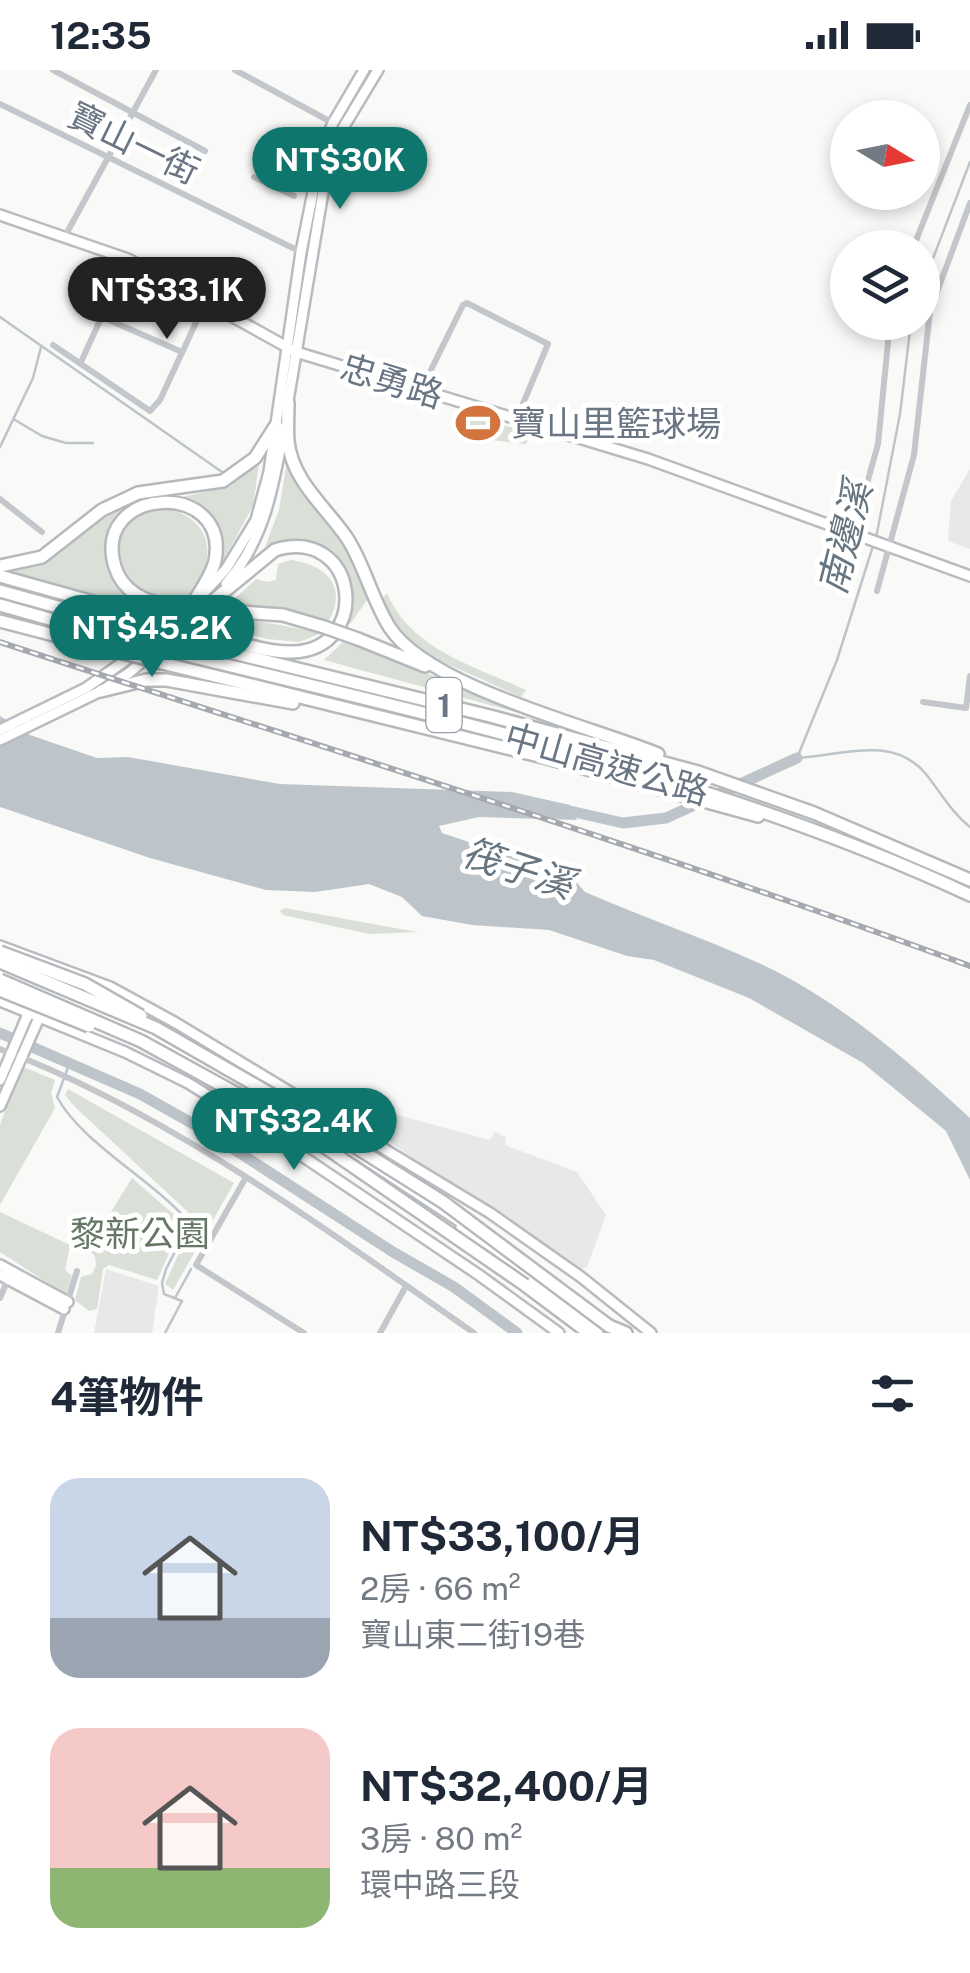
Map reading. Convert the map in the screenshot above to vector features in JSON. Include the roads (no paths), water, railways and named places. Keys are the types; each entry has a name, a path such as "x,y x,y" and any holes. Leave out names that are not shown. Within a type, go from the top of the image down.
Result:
{"highway":[{"path":"288,403 292,460 304,484 348,540 390,628 422,658 466,682"},
{"path":"0,566 42,557 102,510 138,493 223,480 255,458 276,425"},
{"path":"183,608 212,571 216,553 212,533 201,516 185,505 152,502 133,511 120,527 113,546 115,567 135,594 158,604 183,608 282,614 324,627 704,774"},
{"path":"0,576 194,630 294,653 333,634 344,616 347,596 340,572 327,557 310,548 288,546 276,550 208,604"},
{"name":"中山高速公路","path":"0,592 704,774 878,839 970,880"},
{"name":"中山高速公路","path":"0,605 134,643 164,657 582,754 797,823 970,895"},
{"path":"0,621 119,652 164,657 342,710"},
{"path":"101,691 146,680 166,680 342,710 678,787"},
{"path":"0,949 102,993 276,1098 444,1202 608,1331 626,1333"},
{"path":"0,967 156,1028"},
{"path":"0,980 141,1042 290,1123 525,1285 586,1333"},
{"path":"0,990 114,1037 141,1042"}],"main road":[{"path":"0,730 101,691 142,663 208,604 238,571 261,528 275,480 288,403 301,252 320,152 364,70"},
{"path":"0,740 63,705 121,666 226,569 256,520 269,472 325,180 344,128 378,70"},
{"name":"忠勇路","path":"0,215 128,259 291,349 648,459 970,576"},
{"path":"0,949 54,964 176,1023 490,1213 581,1277 650,1333"},
{"path":"0,1106 54,964"},
{"path":"0,967 120,1022 293,1118 495,1250 608,1331"},
{"path":"0,1001 33,1018 125,1052 188,1083 464,1264 559,1333"},
{"path":"0,1080 19,1051"},
{"path":"0,1265 66,1305"},
{"path":"4,1277 66,1305"}],"street":[{"path":"53,70 205,151"},
{"path":"234,70 333,123"},
{"path":"64,238 152,71"},
{"name":"寶山一街","path":"0,104 301,252"},
{"path":"922,230 970,105"},
{"path":"254,177 294,196"},
{"path":"878,591 887,545 914,455 930,311 970,203"},
{"path":"81,362 128,259"},
{"path":"53,345 150,411 160,400 206,300"},
{"path":"421,390 463,305 467,304 548,344 517,418"},
{"path":"102,317 182,352"},
{"path":"838,588 878,444 888,340"},
{"path":"0,499 42,532"},
{"path":"924,702 966,708 970,676"},
{"path":"0,1049 19,1051 174,1135 474,1333"},
{"path":"245,1179 196,1264 304,1333"},
{"path":"58,1333 77,1271"},
{"path":"0,1298 4,1277"},
{"path":"380,1333 406,1286"}],"water":[{"name":"筏子溪","path":"0,716 30,735 97,758 128,757 280,784 512,792 570,805 577,820 479,817 439,826 442,833 571,876 585,892 761,964 845,1014 970,1118 970,1180 946,1131 863,1063 749,998 654,960 627,956 549,930 472,925 422,916 402,897 369,884 315,892 266,890 150,858 0,807"}],"waterway":[{"name":"南邊溪","path":"940,240 970,162"},
{"path":"0,317 222,472"},
{"name":"南邊溪","path":"876,538 900,414 909,340"},
{"path":"0,447 33,378 41,347"},
{"path":"15,420 42,436 66,443 93,443"},
{"name":"南邊溪","path":"873,546 837,660 797,758 864,750 897,754 925,773 970,827"},
{"path":"561,809 623,823 666,818 797,758"},
{"path":"0,1033 140,1094 204,1130 454,1287 517,1333"},
{"path":"70,1062 57,1097 68,1114 187,1220 187,1229 162,1283 164,1294 182,1301 165,1333"},
{"path":"175,1298 191,1269"}],"railway":[{"path":"0,642 608,840 970,966"}],"place":[{"name":"寶山里籃球場","path":"478,423"}],"park label":[{"name":"黎新公園","path":"140,1233"}]}
